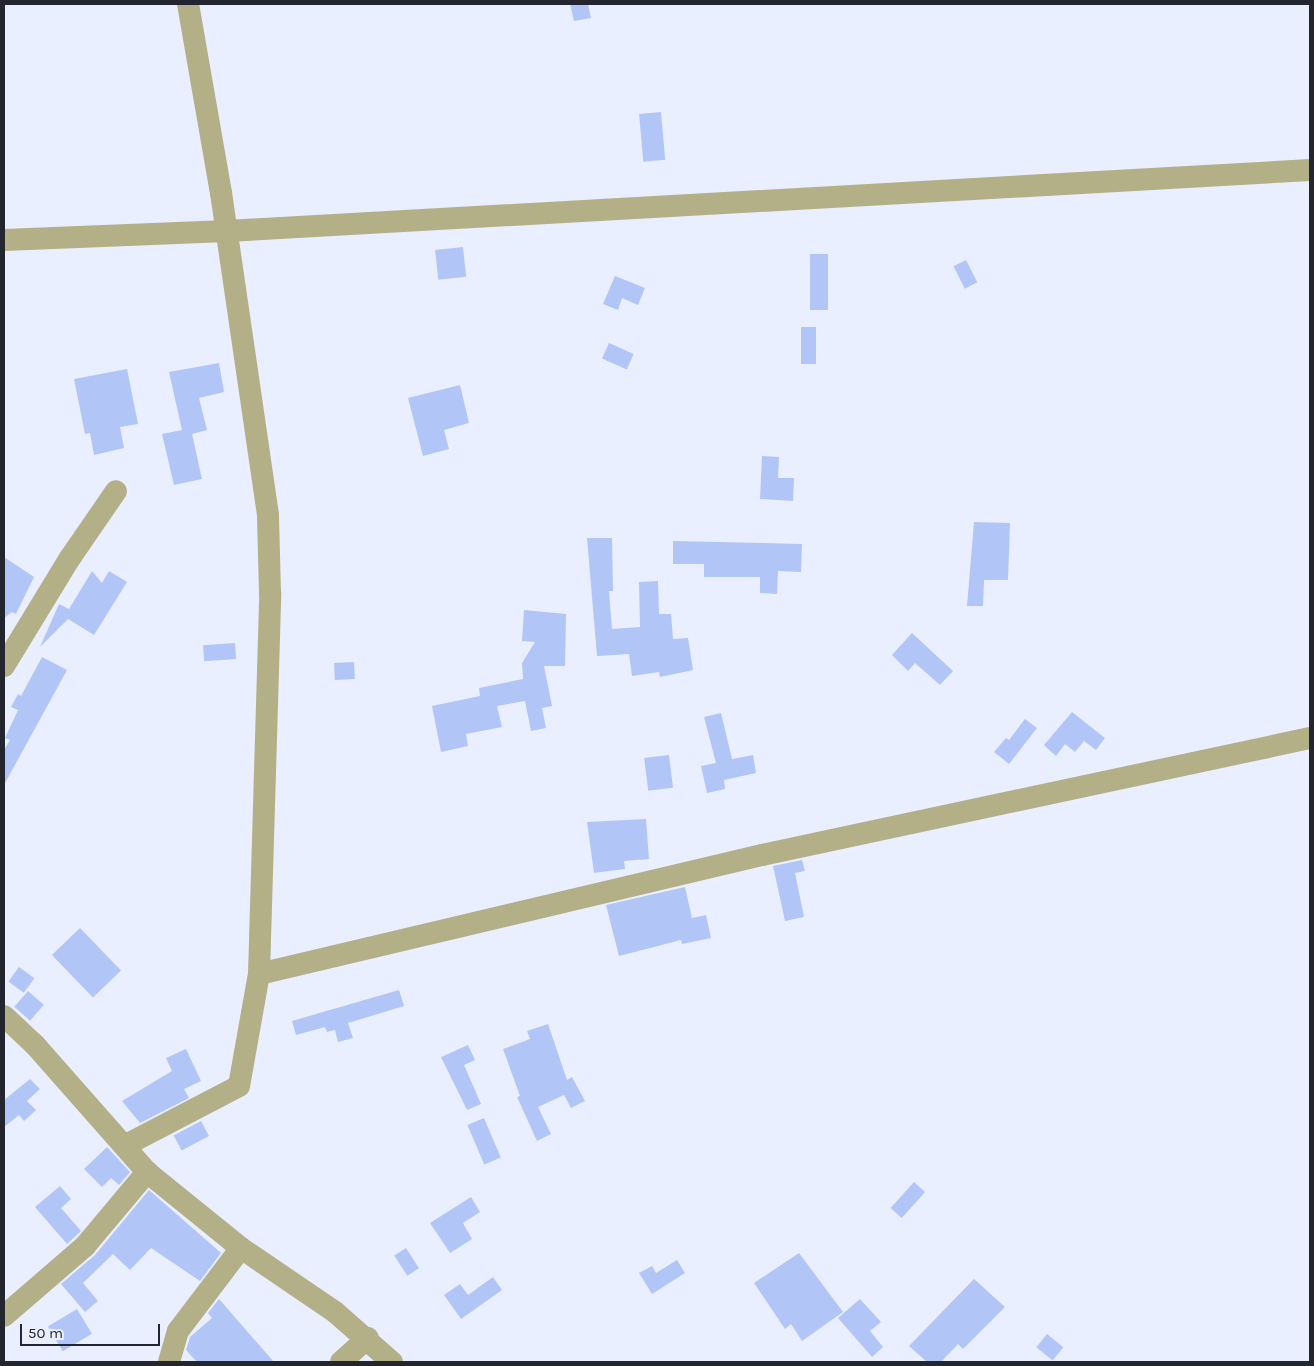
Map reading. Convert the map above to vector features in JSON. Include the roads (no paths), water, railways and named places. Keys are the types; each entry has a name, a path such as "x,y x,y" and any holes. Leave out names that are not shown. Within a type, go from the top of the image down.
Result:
{"street":[{"path":"126,1145 239,1086 259,974 270,593 268,515 227,231 188,4"},
{"path":"4,240 227,231 1310,170"},
{"path":"4,666 116,491"},
{"path":"259,974 762,855 1310,738"},
{"path":"4,1016 35,1045 126,1145 147,1172 241,1248 297,1284 368,1338 392,1362"},
{"path":"4,1316 85,1246 147,1172"},
{"path":"169,1362 178,1331 241,1248"},
{"path":"341,1362 368,1338"}]}
